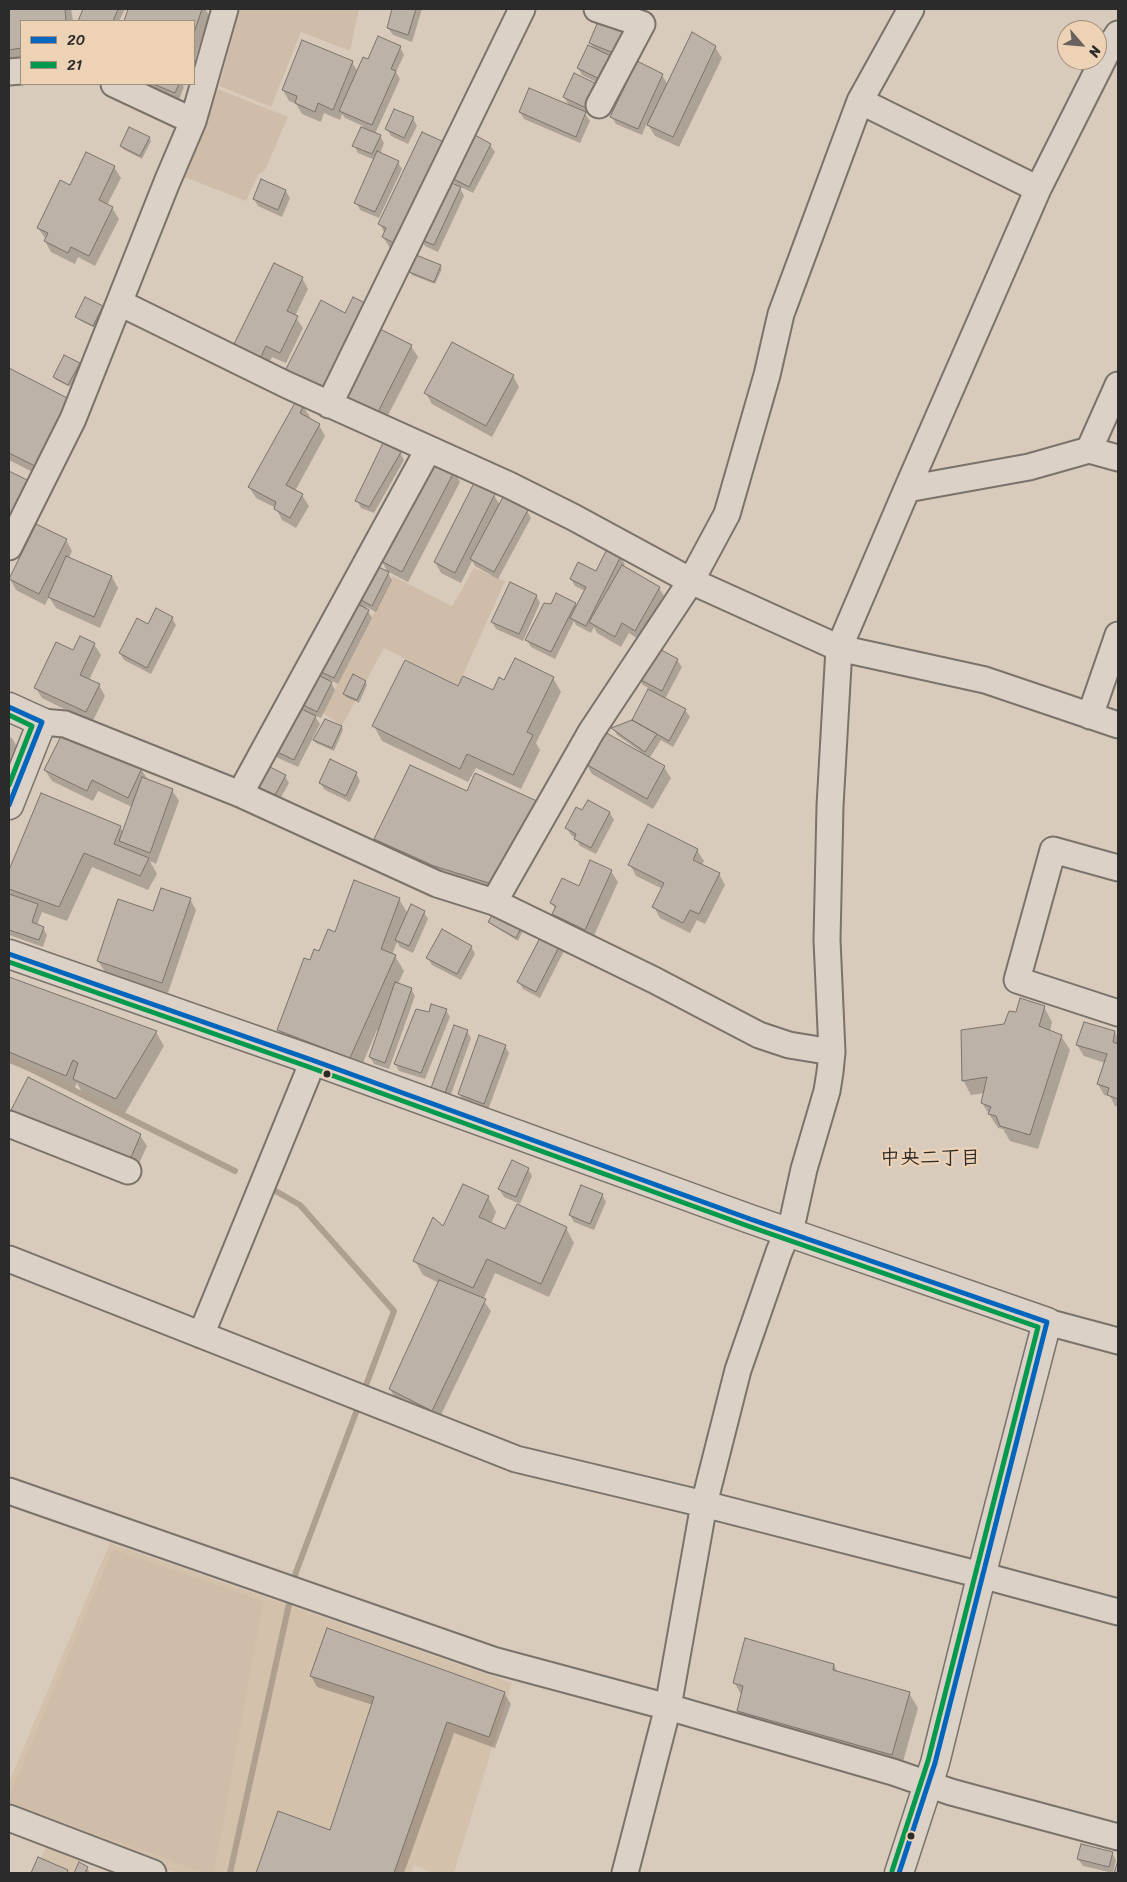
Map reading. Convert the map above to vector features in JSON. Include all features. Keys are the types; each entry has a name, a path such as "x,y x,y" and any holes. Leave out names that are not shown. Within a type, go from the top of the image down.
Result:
{"main road":[{"path":"9,707 42,722 9,805"},
{"path":"9,954 312,1060 788,1232 1047,1322 928,1785 899,1873"}],"street":[{"path":"9,547 73,419 120,303 193,121 225,9"},
{"path":"329,405 522,9"},
{"path":"597,9 646,16 599,105"},
{"path":"494,902 591,732 691,581 727,514 748,444 782,314 860,102 911,9"},
{"path":"625,1873 668,1707 704,1504 738,1370 779,1252 793,1219 804,1169 827,1091 832,1052 828,930 830,806 839,648 1038,189 1115,43"},
{"path":"116,85 193,121"},
{"path":"860,102 1038,189"},
{"path":"120,303 329,405 574,517 691,581 839,648 985,680 1118,725"},
{"path":"1089,450 1118,385"},
{"path":"240,794 428,450"},
{"path":"907,489 1029,467 1089,450 1118,458"},
{"path":"1090,716 1118,635"},
{"path":"42,722 65,724 240,794 437,884 494,902 654,980 759,1035 789,1045 832,1052"},
{"path":"1118,868 1053,850 1017,980 1118,1013"},
{"path":"201,1335 312,1060"},
{"path":"9,1124 128,1171"},
{"path":"9,1259 516,1459 704,1504 1118,1612"},
{"path":"1047,1322 1118,1341"},
{"path":"9,1491 493,1660 668,1707 893,1772 928,1785 1118,1837"},
{"path":"9,1818 153,1873"}],"shaded area":[{"path":"240,9 359,9 350,51 301,32 271,107 219,86"},
{"path":"218,89 288,117 265,170 258,175 246,201 182,176"},
{"path":"474,568 505,581 458,686 384,648 342,726 323,713 393,576 452,606"},
{"path":"110,1543 512,1683 454,1873 433,1873 414,1865 411,1873 176,1873 87,1841 74,1873 35,1873 54,1828 9,1810 9,1782"},
{"path":"113,1549 263,1601 214,1873 205,1873 9,1803 9,1797"}],"building":[{"path":"9,9 65,9 66,20 20,20 20,48 9,50"},
{"path":"83,9 118,9 113,20 78,20"},
{"path":"128,9 202,9 195,30 195,20 124,20"},
{"path":"392,9 416,9 408,35 387,28"},
{"path":"599,19 626,30 616,54 589,43"},
{"path":"692,32 716,46 673,137 647,125"},
{"path":"378,36 401,46 391,69 396,71 372,125 339,111 363,57 368,59"},
{"path":"302,40 353,61 333,110 318,103 315,112 295,103 297,96 282,90"},
{"path":"588,45 615,58 604,81 577,68"},
{"path":"637,61 663,74 638,129 610,117"},
{"path":"574,73 601,86 590,110 563,97"},
{"path":"155,85 179,85 175,93"},
{"path":"529,88 586,112 576,137 519,112"},
{"path":"394,109 414,117 404,138 385,129"},
{"path":"129,127 150,137 140,156 120,146"},
{"path":"361,127 381,135 372,154 352,146"},
{"path":"422,132 446,143 398,245 382,237 386,228 378,224"},
{"path":"473,134 491,144 469,187 450,177"},
{"path":"377,151 399,161 375,212 354,203"},
{"path":"86,152 115,166 99,200 113,207 89,256 71,247 68,253 44,241 48,233 37,228 60,180 70,185"},
{"path":"261,179 286,190 278,210 253,199"},
{"path":"447,181 461,187 434,245 419,239"},
{"path":"416,255 441,265 434,282 409,272"},
{"path":"274,263 303,277 287,311 298,316 280,353 266,346 260,359 233,346"},
{"path":"85,297 103,306 93,326 75,317"},
{"path":"353,297 369,305 325,391 285,371 321,300 345,313"},
{"path":"380,329 412,345 377,414 345,398"},
{"path":"452,342 514,375 486,426 424,393"},
{"path":"64,355 80,363 68,385 53,377"},
{"path":"9,368 71,400 37,467 9,453"},
{"path":"296,401 304,405 300,413 320,424 286,485 303,494 290,518 274,509 276,502 248,487"},
{"path":"383,443 401,452 369,507 355,501"},
{"path":"432,458 455,470 402,572 379,560"},
{"path":"9,471 31,482 9,527"},
{"path":"474,483 495,494 455,573 434,562"},
{"path":"503,497 528,510 494,572 470,559"},
{"path":"36,524 67,539 39,594 9,579"},
{"path":"607,549 621,556 586,626 570,618 586,587 570,579 578,562 596,571"},
{"path":"66,556 112,576 94,617 48,597"},
{"path":"370,563 389,572 372,606 354,596"},
{"path":"622,565 660,587 635,631 622,623 615,637 589,622"},
{"path":"510,582 537,595 519,634 491,622"},
{"path":"556,593 576,603 551,652 525,640 544,603 551,604"},
{"path":"350,600 369,610 334,678 315,669"},
{"path":"156,608 173,617 147,668 119,653 137,618 148,624"},
{"path":"80,636 95,643 80,675 100,684 86,712 34,688 56,642 73,650"},
{"path":"654,646 678,659 662,691 637,678"},
{"path":"515,658 554,677 527,732 533,735 513,775 467,754 460,769 372,726 405,660 458,686 463,676 493,690 499,677 504,680"},
{"path":"312,672 332,682 317,712 298,702"},
{"path":"353,674 366,681 357,700 343,694"},
{"path":"648,689 686,709 669,741 632,720"},
{"path":"295,706 316,716 294,760 271,749"},
{"path":"325,719 342,726 332,748 313,740"},
{"path":"632,720 657,734 645,752 611,728"},
{"path":"64,730 142,768 128,798 92,780 87,791 44,770"},
{"path":"603,731 665,766 647,799 584,763"},
{"path":"330,759 357,772 346,796 319,783"},
{"path":"264,764 286,775 275,795 254,785"},
{"path":"410,765 467,791 475,773 539,802 495,885 434,866 374,839"},
{"path":"142,777 173,789 150,853 119,841"},
{"path":"41,793 121,826 114,844 149,858 140,876 84,853 59,907 9,889 9,870"},
{"path":"588,800 610,812 591,848 574,839 576,834 565,828 576,807 582,810"},
{"path":"648,824 698,849 693,860 720,873 699,914 690,910 683,923 652,907 664,883 628,865"},
{"path":"590,860 612,870 585,930 552,914 556,906 550,903 562,878 579,886"},
{"path":"354,880 400,898 381,949 396,955 350,1058 277,1030 304,958 310,960 314,949 319,951 328,929 335,932"},
{"path":"161,888 191,898 162,983 97,961 118,899 153,911"},
{"path":"9,894 38,904 32,922 44,927 39,940 9,930"},
{"path":"411,904 425,911 409,946 395,940"},
{"path":"496,909 523,924 516,938 488,922"},
{"path":"442,929 472,946 457,974 426,958"},
{"path":"542,934 561,943 536,992 517,982"},
{"path":"9,977 157,1031 116,1099 73,1079 78,1063 73,1060 66,1076 9,1052"},
{"path":"395,982 412,988 385,1063 369,1057"},
{"path":"1020,998 1045,1006 1039,1026 1062,1035 1030,1135 1000,1126 996,1116 988,1114 991,1107 981,1103 987,1077 962,1081 961,1030 1004,1024 1009,1011 1016,1012"},
{"path":"431,1004 447,1009 421,1073 394,1064 416,1009 429,1012"},
{"path":"1084,1022 1115,1031 1113,1042 1118,1044 1118,1099 1107,1095 1109,1088 1097,1084 1107,1054 1076,1045"},
{"path":"454,1025 468,1030 445,1093 431,1088"},
{"path":"479,1035 506,1045 484,1104 458,1094"},
{"path":"28,1077 141,1134 129,1162 9,1114"},
{"path":"512,1160 529,1168 516,1197 498,1189"},
{"path":"463,1184 489,1196 479,1217 505,1229 517,1204 567,1227 541,1284 487,1259 473,1288 413,1261 433,1217 443,1226"},
{"path":"581,1185 603,1194 590,1224 569,1215"},
{"path":"439,1280 486,1299 432,1411 389,1389"},
{"path":"327,1628 505,1692 489,1737 447,1722 394,1873 256,1873 278,1811 330,1830 374,1697 310,1676"},
{"path":"745,1638 834,1664 833,1670 910,1692 892,1755 737,1711 743,1686 733,1683"},
{"path":"1081,1844 1113,1852 1109,1867 1077,1859"},
{"path":"38,1857 68,1870 67,1873 31,1873"},
{"path":"1118,1861 1118,1873 1114,1873"},
{"path":"79,1862 88,1867 85,1873 74,1873"}],"waterway":[{"path":"9,1058 235,1171"},
{"path":"267,1186 300,1205 394,1311 363,1393"},
{"path":"293,1586 296,1572 360,1402"},
{"path":"230,1873 291,1595"}],"transit line":[{"name":"20","path":"9,707 42,722 9,805"},
{"name":"21","path":"9,715 32,726 9,785"},
{"name":"20","path":"9,954 312,1060 750,1219 1047,1322 935,1763 899,1873"},
{"name":"21","path":"9,962 309,1067 748,1226 1038,1327 928,1761 892,1871"}],"district":[{"name":"中央二丁目","path":"930,1159"}]}
